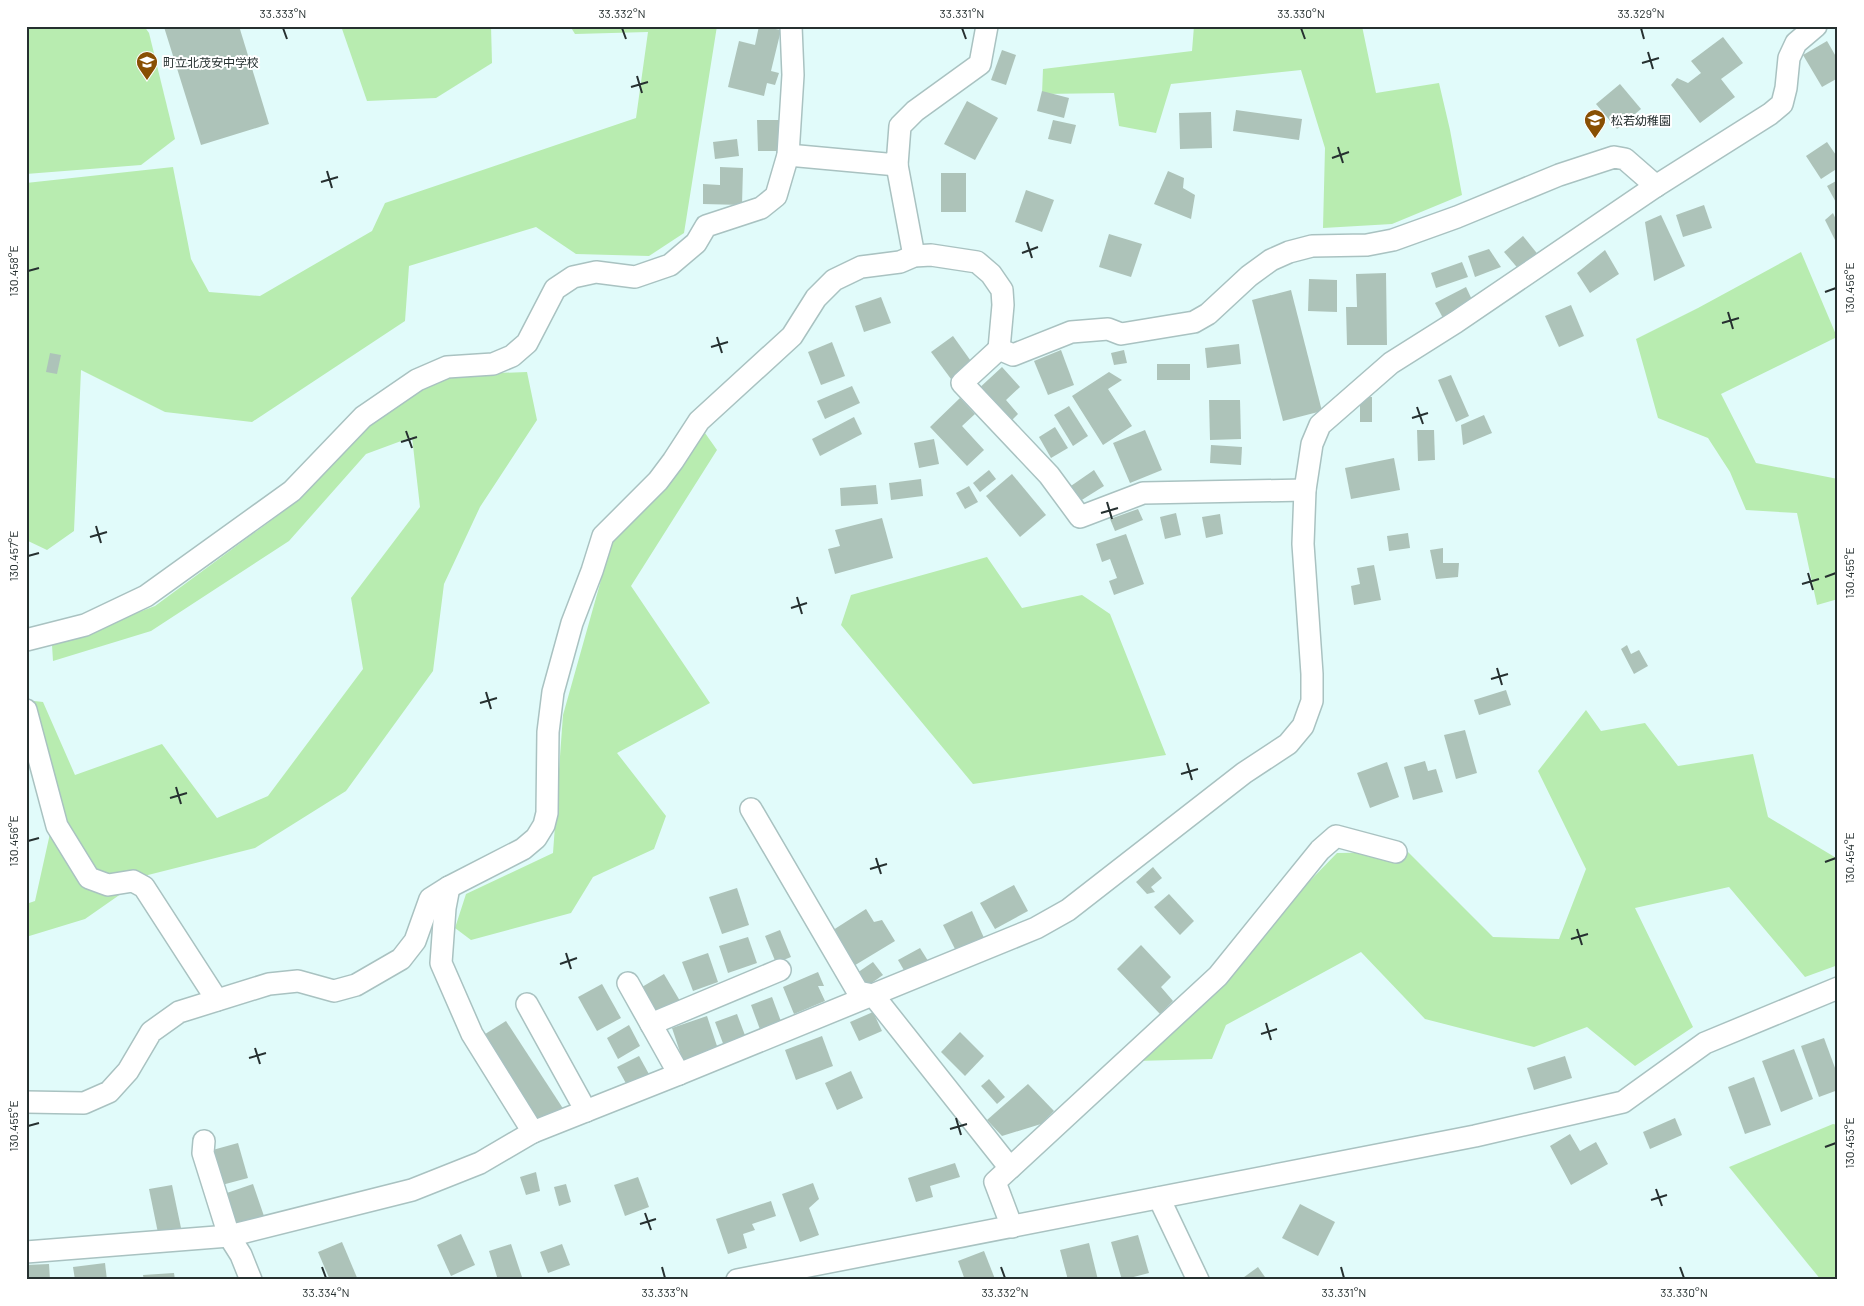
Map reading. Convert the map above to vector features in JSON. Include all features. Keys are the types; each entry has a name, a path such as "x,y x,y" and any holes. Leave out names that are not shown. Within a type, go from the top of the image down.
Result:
{"street":[{"path":"26,640 85,625 146,596 292,491 363,417 418,380 447,367 493,364 512,356 527,343 555,289 573,277 596,272 635,276 670,265 696,243 706,226 761,208 776,196 788,155 793,75 791,26"},
{"path":"914,256 897,165 900,126 915,111 980,64 987,26"},
{"path":"26,1252 229,1236 412,1190 480,1163 533,1132 1036,928 1068,910 1244,773 1288,744 1303,726 1312,702 1312,674 1303,544 1305,490 1312,444 1320,425 1391,363 1456,322 1656,186 1770,114 1782,104 1786,88 1788,58 1796,43 1816,26"},
{"path":"788,155 897,165"},
{"path":"999,349 1013,355 1071,332 1108,329 1122,334 1194,322 1208,314 1249,276 1271,260 1289,252 1312,246 1367,245 1393,240 1458,217 1559,175 1614,157 1625,159 1656,186"},
{"path":"26,1102 84,1103 109,1092 128,1071 151,1032 179,1012 269,984 298,981 334,991 356,985 401,959 415,941 430,899 522,849 536,838 544,825 547,814 548,732 553,692 572,623 603,536 658,481 699,421 792,336 816,298 834,280 861,267 900,262 914,256 931,255 977,262 991,274 1002,290 1003,305 999,349 962,383 1049,475 1080,516 1143,493 1305,490"},
{"path":"26,710 57,826 89,878 108,885 133,881 144,887 217,1000"},
{"path":"751,809 858,992 873,995 1010,1168"},
{"path":"1012,1227 995,1182 1218,976 1320,850 1336,836 1396,852"},
{"path":"449,887 445,908 441,962 472,1034 533,1132"},
{"path":"651,1024 780,970"},
{"path":"628,983 679,1074"},
{"path":"737,1280 1475,1136 1623,1102 1705,1043 1838,988"},
{"path":"527,1004 586,1111"},
{"path":"204,1141 203,1153 229,1236 241,1255 251,1280"},
{"path":"1159,1198 1198,1280"}],"green space":[{"path":"26,26 144,26 149,33 175,139 141,165 26,174"},
{"path":"341,26 491,26 492,63 436,98 367,101"},
{"path":"570,26 717,26 684,233 649,256 576,254 536,227 409,266 405,321 252,422 165,412 81,370 74,531 47,550 26,540 26,183 173,167 191,259 209,292 260,296 372,231 385,203 636,118 648,32 575,34"},
{"path":"1194,26 1362,26 1376,93 1439,83 1462,195 1392,224 1323,228 1325,148 1301,70 1171,84 1156,133 1119,126 1114,93 1042,94 1043,69 1192,51"},
{"path":"1801,252 1837,337 1721,394 1756,463 1838,479 1838,599 1817,605 1797,513 1746,510 1730,472 1708,438 1658,418 1636,339"},
{"path":"527,372 537,420 480,507 444,584 433,671 346,791 255,848 148,875 85,919 26,937 26,904 35,901 51,829 26,700 43,702 75,775 162,744 217,818 268,796 363,669 351,598 420,507 412,437 366,454 289,541 151,631 53,661 52,645 155,606 292,505 382,412 441,375"},
{"path":"705,433 717,450 631,586 710,703 617,753 666,816 654,849 593,877 571,913 471,940 455,928 466,894 553,853 563,715 614,534"},
{"path":"987,557 1022,608 1082,595 1110,614 1166,755 973,784 841,625 851,595"},
{"path":"1586,710 1601,731 1645,723 1678,766 1753,754 1768,817 1838,859 1838,965 1805,977 1729,887 1635,908 1693,1027 1635,1066 1587,1027 1534,1047 1425,1019 1361,952 1226,1025 1212,1059 1135,1061 1337,853 1408,852 1493,937 1559,939 1586,869 1538,771"},
{"path":"1833,1124 1838,1125 1838,1280 1821,1280 1729,1167"}],"building":[{"path":"239,26 269,124 201,145 164,27"},
{"path":"759,26 781,30 771,71 779,73 775,85 767,83 764,96 728,87 739,41 755,45"},
{"path":"1723,37 1743,63 1721,79 1735,97 1700,123 1671,85 1677,78 1688,83 1701,73 1691,61"},
{"path":"1827,41 1838,60 1838,78 1822,87 1803,55"},
{"path":"1002,50 1016,55 1006,85 991,80"},
{"path":"1620,84 1641,109 1617,129 1596,104"},
{"path":"1042,91 1069,98 1064,118 1037,111"},
{"path":"967,101 998,118 975,160 944,144"},
{"path":"1236,110 1302,119 1299,140 1233,131"},
{"path":"1211,112 1212,148 1180,149 1179,113"},
{"path":"757,120 779,120 779,151 758,151"},
{"path":"1053,120 1076,125 1071,144 1048,139"},
{"path":"737,139 739,156 715,159 713,142"},
{"path":"1827,142 1838,158 1838,168 1821,179 1806,156"},
{"path":"720,167 743,168 742,205 703,204 703,184 720,185"},
{"path":"1168,171 1184,178 1183,188 1195,195 1191,219 1154,204"},
{"path":"941,173 966,173 966,212 941,212"},
{"path":"1838,180 1838,206 1827,186"},
{"path":"1026,190 1054,200 1042,232 1015,222"},
{"path":"1704,205 1712,228 1683,237 1676,215"},
{"path":"1833,213 1838,224 1838,246 1825,220"},
{"path":"1661,215 1685,266 1654,281 1645,222"},
{"path":"1109,234 1142,244 1131,277 1099,267"},
{"path":"1523,236 1540,257 1521,272 1504,252"},
{"path":"1489,249 1501,267 1475,277 1468,256"},
{"path":"1605,250 1619,274 1590,293 1577,273"},
{"path":"1462,262 1468,277 1436,288 1431,273"},
{"path":"1386,273 1387,345 1347,345 1346,307 1357,307 1356,274"},
{"path":"1309,279 1337,280 1337,312 1308,311"},
{"path":"1466,287 1474,304 1444,320 1435,303"},
{"path":"1291,290 1322,411 1283,421 1252,300"},
{"path":"881,297 891,323 864,332 855,306"},
{"path":"1571,305 1584,336 1559,347 1545,316"},
{"path":"953,336 973,364 951,379 931,352"},
{"path":"832,342 845,376 821,385 808,352"},
{"path":"1239,344 1241,364 1207,368 1205,348"},
{"path":"1061,350 1074,385 1048,395 1034,361"},
{"path":"1124,350 1127,363 1114,365 1111,353"},
{"path":"50,353 61,355 57,374 46,372"},
{"path":"1157,364 1190,364 1190,380 1157,380"},
{"path":"1002,367 1020,387 1006,400 1018,414 1007,425 976,391"},
{"path":"1109,372 1122,380 1108,389 1132,426 1103,445 1072,396"},
{"path":"1451,375 1469,416 1456,422 1438,380"},
{"path":"852,386 860,403 825,419 817,401"},
{"path":"1360,397 1372,397 1372,422 1360,422"},
{"path":"960,398 975,414 962,426 984,450 967,466 930,427"},
{"path":"1209,400 1240,400 1241,439 1210,440"},
{"path":"1069,406 1088,436 1073,446 1054,415"},
{"path":"1484,415 1492,433 1463,445 1461,425"},
{"path":"854,417 862,434 820,456 812,439"},
{"path":"1055,427 1068,448 1051,458 1039,437"},
{"path":"1145,430 1162,470 1130,483 1113,443"},
{"path":"1417,430 1434,430 1435,460 1418,461"},
{"path":"934,439 939,464 919,468 914,443"},
{"path":"1211,445 1242,447 1241,465 1210,463"},
{"path":"1394,458 1400,490 1351,499 1345,468"},
{"path":"989,470 996,479 980,492 973,483"},
{"path":"1094,470 1104,486 1077,503 1068,488"},
{"path":"1012,474 1046,515 1020,537 986,496"},
{"path":"921,479 923,496 891,500 889,483"},
{"path":"876,485 878,504 841,506 840,488"},
{"path":"969,486 978,502 965,509 956,493"},
{"path":"1138,509 1143,520 1115,531 1110,519"},
{"path":"1176,513 1181,535 1165,539 1160,517"},
{"path":"1220,514 1223,534 1206,538 1202,517"},
{"path":"882,518 893,558 835,574 828,549 840,546 835,530"},
{"path":"1408,533 1410,548 1389,551 1387,536"},
{"path":"1126,534 1144,584 1114,595 1109,581 1117,578 1110,559 1102,562 1096,544"},
{"path":"1443,548 1443,563 1459,563 1458,577 1436,579 1430,550"},
{"path":"1374,565 1381,600 1354,605 1351,586 1360,584 1357,568"},
{"path":"1627,645 1631,654 1639,650 1648,666 1634,674 1621,649"},
{"path":"1506,690 1511,705 1479,715 1474,700"},
{"path":"1465,730 1477,773 1456,779 1444,735"},
{"path":"1425,761 1428,771 1436,769 1443,792 1413,800 1404,767"},
{"path":"1387,762 1399,797 1370,808 1357,773"},
{"path":"1153,867 1162,878 1151,887 1155,892 1147,894 1136,882"},
{"path":"1014,885 1028,911 995,929 980,903"},
{"path":"737,888 749,925 722,934 709,897"},
{"path":"1169,894 1194,921 1180,935 1154,907"},
{"path":"866,909 874,922 882,920 895,941 852,967 830,932"},
{"path":"972,911 984,938 956,951 943,925"},
{"path":"780,930 791,957 776,963 765,936"},
{"path":"748,937 757,963 728,973 719,946"},
{"path":"1141,945 1171,977 1161,987 1173,1001 1160,1014 1117,969"},
{"path":"920,948 930,964 908,977 898,960"},
{"path":"708,953 718,982 693,991 682,962"},
{"path":"873,962 883,975 863,989 854,975"},
{"path":"818,972 824,986 818,986 825,1001 794,1014 783,987"},
{"path":"664,974 680,1001 657,1015 642,987"},
{"path":"602,984 621,1018 597,1031 578,997"},
{"path":"772,997 782,1024 761,1032 751,1005"},
{"path":"873,1012 882,1031 859,1041 850,1022"},
{"path":"737,1014 746,1038 724,1046 715,1022"},
{"path":"707,1016 718,1049 683,1061 672,1028"},
{"path":"506,1021 564,1110 539,1126 482,1036"},
{"path":"629,1025 640,1046 618,1059 607,1038"},
{"path":"960,1032 984,1056 965,1076 941,1052"},
{"path":"822,1036 833,1066 796,1080 785,1050"},
{"path":"1824,1038 1838,1076 1838,1090 1819,1097 1801,1046"},
{"path":"1794,1049 1813,1099 1781,1112 1762,1061"},
{"path":"639,1056 650,1076 628,1087 617,1067"},
{"path":"1565,1056 1572,1078 1534,1090 1527,1068"},
{"path":"851,1071 863,1098 837,1110 825,1083"},
{"path":"1754,1077 1771,1125 1745,1134 1728,1087"},
{"path":"989,1079 1005,1097 997,1104 981,1086"},
{"path":"1028,1084 1054,1111 1041,1124 1002,1136 987,1120"},
{"path":"1675,1118 1682,1135 1650,1149 1643,1132"},
{"path":"1570,1134 1580,1151 1596,1142 1608,1164 1571,1185 1550,1146"},
{"path":"238,1143 248,1178 218,1186 209,1151"},
{"path":"955,1163 960,1177 930,1186 933,1197 916,1202 908,1178"},
{"path":"536,1172 540,1191 526,1195 520,1177"},
{"path":"638,1177 649,1207 625,1216 614,1185"},
{"path":"813,1183 819,1199 809,1208 819,1235 800,1242 782,1194"},
{"path":"253,1184 264,1216 232,1227 221,1195"},
{"path":"566,1184 571,1202 559,1206 554,1187"},
{"path":"172,1185 181,1228 158,1233 149,1189"},
{"path":"771,1201 776,1216 752,1224 755,1230 743,1234 747,1248 728,1254 716,1219"},
{"path":"1300,1204 1335,1222 1318,1256 1282,1238"},
{"path":"461,1234 475,1265 451,1276 437,1245"},
{"path":"1138,1235 1149,1273 1122,1280 1111,1242"},
{"path":"342,1242 358,1280 330,1280 318,1252"},
{"path":"1089,1243 1098,1280 1068,1280 1060,1250"},
{"path":"511,1244 523,1280 498,1280 489,1251"},
{"path":"562,1244 570,1265 548,1273 540,1252"},
{"path":"984,1251 995,1279 965,1280 958,1261"},
{"path":"105,1263 107,1280 75,1280 73,1267"},
{"path":"49,1264 50,1280 26,1280 26,1265"},
{"path":"1258,1267 1267,1280 1240,1280"},
{"path":"174,1273 175,1280 144,1280 143,1275"},
{"path":"129,1277 129,1280 111,1280 111,1278"}],"place":[{"name":"町立北茂安中学校","path":"147,81"},
{"name":"松若幼稚園","path":"1595,139"}]}
